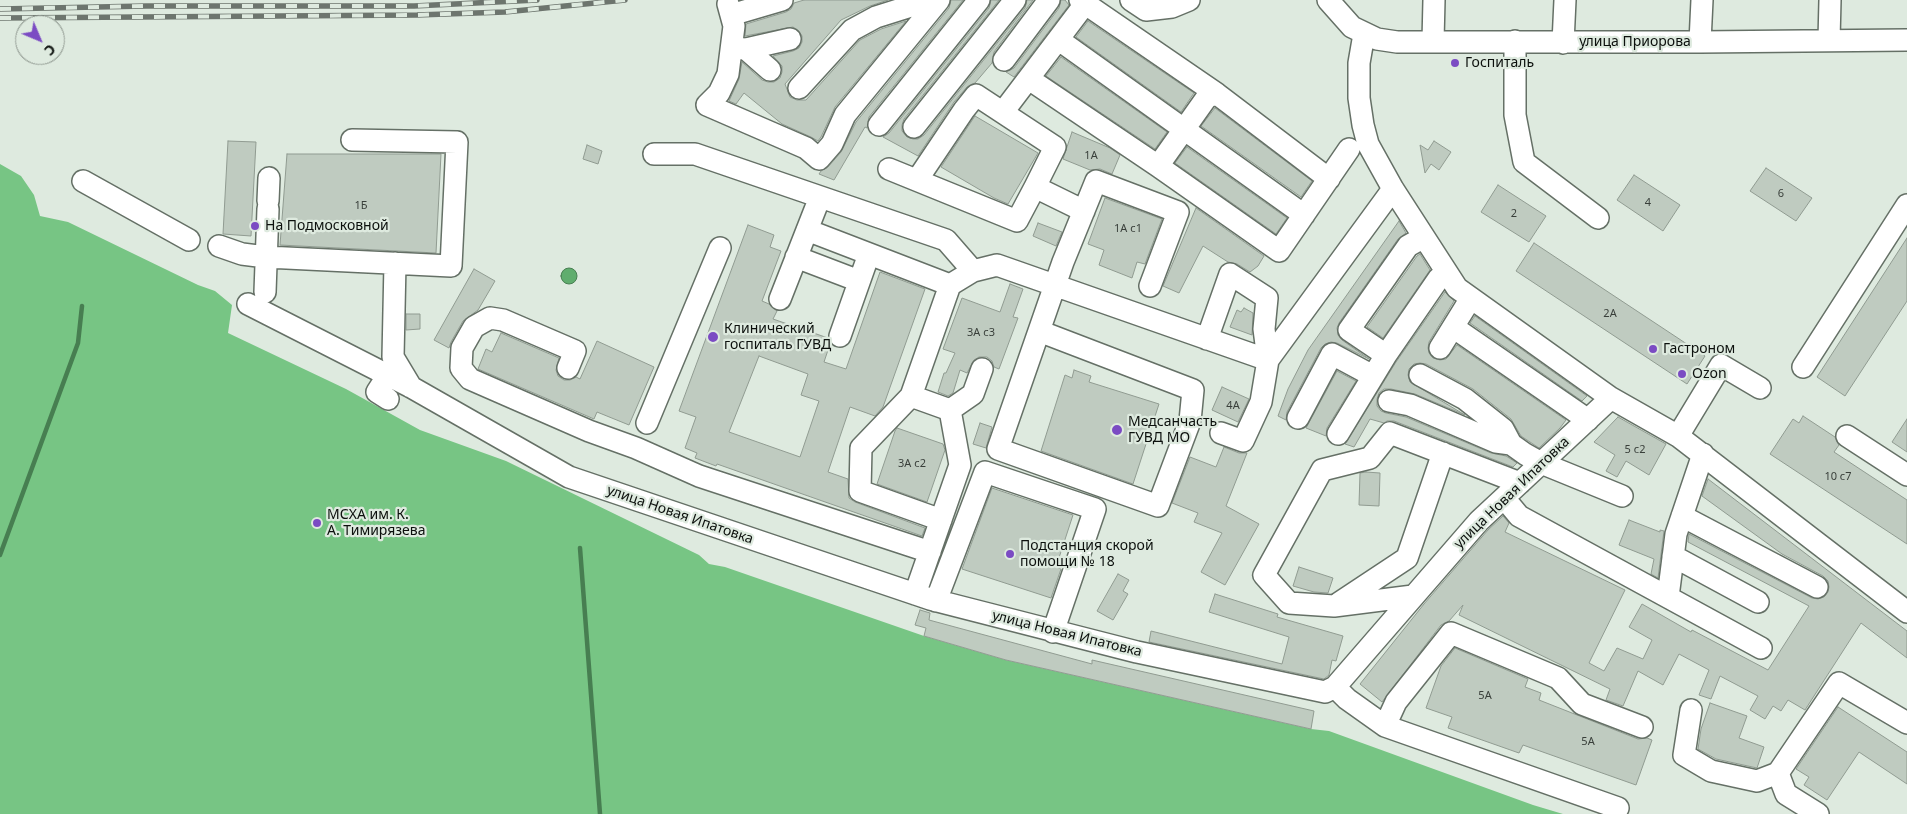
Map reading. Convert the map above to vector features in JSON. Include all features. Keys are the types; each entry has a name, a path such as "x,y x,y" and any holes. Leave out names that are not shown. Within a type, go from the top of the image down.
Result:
{"street":[{"path":"782,0 729,10 739,48 719,93 707,105 806,148 819,159 832,144 845,115 939,0"},
{"path":"799,88 852,30 876,16 930,0"},
{"path":"879,125 979,0"},
{"path":"914,127 1015,0"},
{"path":"1004,60 1050,0"},
{"path":"1131,0 1146,10 1172,7 1188,0"},
{"path":"1328,0 1352,27 1364,34 1359,63 1359,98 1362,125 1368,144 1393,189 1458,288 1611,398 1678,436 1703,454 1907,612"},
{"path":"1433,41 1434,0"},
{"path":"1563,42 1565,0"},
{"path":"1700,42 1702,0"},
{"path":"1829,40 1830,0"},
{"path":"1003,112 1059,40 1092,4 1217,94 1328,178"},
{"name":"улица Приорова","path":"1364,34 1377,39 1397,42 1907,40"},
{"path":"739,48 790,39"},
{"path":"1059,40 1304,215"},
{"path":"1515,42 1515,115 1524,162 1598,218"},
{"path":"739,48 770,70"},
{"path":"1029,79 1280,251 1349,149"},
{"path":"1158,166 1207,97 1217,94"},
{"path":"889,170 1017,220 1055,147 976,95 917,180"},
{"path":"219,246 242,254 266,257 451,266 458,142 352,140"},
{"path":"654,154 695,154 946,240 973,271"},
{"path":"266,257 270,178"},
{"path":"1039,331 1192,390 1190,421 1158,506 998,449 1039,331 1055,287 1096,181 1178,212 1150,286"},
{"path":"83,182 188,240"},
{"path":"1035,187 1084,211"},
{"path":"1268,360 1393,189"},
{"path":"780,299 820,197"},
{"path":"1802,367 1907,205"},
{"path":"807,230 950,285"},
{"path":"1386,354 1349,330 1408,246 1424,236"},
{"path":"642,434 720,248"},
{"path":"840,336 869,254"},
{"name":"улица Новая Ипатовка","path":"266,257 257,298 388,376 569,477 936,601 1137,652 1325,692 1335,687 1480,521 1611,398"},
{"path":"796,257 859,282"},
{"path":"394,263 393,357 411,388"},
{"path":"942,520 860,491 861,448 911,396 950,285 973,271 997,265 1055,287 1268,360"},
{"path":"1207,338 1230,274 1266,298 1264,329 1268,360 1261,402 1243,441 1221,433"},
{"path":"1338,434 1386,354 1439,278"},
{"path":"1440,348 1471,298"},
{"path":"568,368 575,351 503,320 490,318 474,327 462,348 461,368 470,379 589,431 642,434 699,476 930,552"},
{"path":"1453,327 1588,420"},
{"path":"1298,418 1332,354 1373,376"},
{"path":"1678,436 1721,365 1760,388"},
{"path":"950,410 973,394 982,369"},
{"path":"1420,375 1465,399 1503,429 1511,444 1524,454 1541,463 1622,496"},
{"path":"388,376 377,392 388,399"},
{"path":"911,396 950,410"},
{"path":"1389,401 1410,405 1496,442 1511,444"},
{"path":"915,594 960,465 950,410"},
{"path":"1413,596 1334,606 1289,603 1264,575 1322,470 1370,458 1390,433 1520,483"},
{"path":"1847,436 1907,475"},
{"path":"1334,606 1407,558 1443,453"},
{"path":"1668,597 1676,534 1703,454"},
{"path":"936,601 985,472 1095,510 1053,632"},
{"path":"1504,498 1519,516 1761,648"},
{"path":"1682,516 1817,587"},
{"path":"1673,556 1758,602"},
{"path":"1385,726 1396,702 1451,633 1558,678 1582,704 1642,727"},
{"path":"1691,710 1684,755 1712,771 1758,781 1778,773 1840,683 1907,723"},
{"path":"1335,687 1385,726 1618,808"},
{"path":"1778,773 1786,794 1818,814"}],"shaded area":[{"name":"МСХА им. К. А. Тимирязева","path":"0,164 21,176 34,195 40,216 68,222 198,285 215,291 232,305 228,333 346,389 420,430 506,461 699,555 709,564 725,567 924,636 1006,660 1311,729 1329,731 1533,805 1563,814 0,814"},
{"path":"566,268 572,268 577,273 575,282 566,284 561,279 561,273"}],"building":[{"path":"804,0 888,0 870,6 841,20 785,84 790,97 797,100 806,100 860,40 881,29 906,21 835,107 818,141 782,124 744,93 736,104 729,101 739,79 742,62 762,80 774,82 780,78 782,66 773,56 793,51 799,48 802,42 802,36 799,31 793,27 745,36 746,24 786,12 791,9 794,3"},
{"path":"951,0 963,0 869,117 867,128 865,127 834,180 819,174 841,152 856,122 949,8"},
{"path":"991,0 999,0 904,119 902,131 907,137 918,139 924,135 1025,8 1027,0 1033,0 994,52 992,63 975,83 967,87 954,102 918,156 883,137 889,133 989,8"},
{"path":"1061,0 1065,0 1069,5 1014,77 1006,72 1014,68 1059,8"},
{"path":"1088,21 1194,93 1181,112 1076,37"},
{"path":"1061,57 1167,132 1155,149 1046,76"},
{"path":"1215,108 1312,181 1301,197 1201,126"},
{"path":"975,116 1038,153 1008,204 994,198 941,167"},
{"path":"1072,132 1110,148 1120,155 1112,174 1100,169 1090,170 1063,159"},
{"path":"228,141 256,142 251,236 223,234"},
{"path":"1434,141 1451,152 1439,170 1431,164 1425,173 1420,145 1428,150"},
{"path":"587,145 602,151 598,164 583,159"},
{"path":"1187,147 1287,218 1276,234 1175,163"},
{"path":"287,154 441,154 436,253 280,245"},
{"path":"1766,168 1812,198 1796,221 1750,191"},
{"path":"1634,175 1680,205 1663,231 1617,200"},
{"path":"1498,185 1546,216 1529,242 1481,212"},
{"path":"1105,198 1162,219 1145,264 1137,262 1132,278 1099,265 1104,250 1088,244"},
{"path":"1196,208 1264,256 1258,266 1250,272 1237,264 1228,262 1203,246 1179,293 1163,286"},
{"path":"1399,221 1406,233 1398,239 1337,328 1338,335 1342,340 1369,359 1337,343 1325,344 1321,348 1287,412 1286,420 1278,416 1288,389 1308,350"},
{"path":"1038,223 1062,232 1056,246 1033,236"},
{"path":"748,225 774,235 770,247 781,251 762,301 777,311 773,319 828,338 830,344 824,362 846,369 880,272 925,289 883,407 875,416 850,407 828,472 848,479 849,498 855,502 925,528 922,536 695,458 697,453 685,448 696,417 679,411","holes":["759,356 808,374 801,395 819,401 800,457 729,432"]},
{"path":"1907,238 1907,301 1845,396 1817,377"},
{"path":"1534,243 1705,356 1687,384 1516,271"},
{"path":"1420,254 1430,270 1383,338 1367,327"},
{"path":"474,269 495,281 478,310 463,321 449,348 434,340"},
{"path":"1010,284 1023,289 1013,317 1018,318 999,369 994,367 992,361 987,357 979,357 974,360 967,373 960,370 953,393 948,396 938,392 944,373 946,373 955,353 943,349 962,298 1000,312"},
{"path":"1445,292 1454,301 1429,342 1429,353 1433,358 1446,359 1457,345 1566,420 1539,448 1521,436 1511,419 1473,389 1426,364 1420,363 1414,364 1409,369 1410,382 1465,415 1415,394 1391,389 1384,389 1379,393 1377,406 1386,413 1406,417 1491,453 1506,456 1517,463 1513,467 1394,421 1384,423 1370,419 1354,447 1345,444 1396,362"},
{"path":"1244,308 1253,313 1252,335 1230,327 1237,310 1241,312"},
{"path":"406,314 420,314 420,329 406,330"},
{"path":"1475,316 1587,396 1582,401 1470,323"},
{"path":"501,333 559,358 556,370 558,376 564,380 576,377 580,379 597,341 654,367 629,425 597,412 594,419 478,369 486,349 492,352"},
{"path":"1074,370 1091,376 1089,382 1159,404 1133,484 1041,451 1065,375 1072,378"},
{"path":"1337,371 1356,381 1327,428 1326,436 1306,428"},
{"path":"1222,387 1249,399 1238,422 1212,410"},
{"path":"1803,416 1835,437 1839,445 1834,452 1907,500 1907,544 1770,454 1793,419 1799,423"},
{"path":"1618,417 1666,444 1649,475 1626,461 1617,477 1606,471 1615,455 1594,442"},
{"path":"1907,419 1907,452 1892,442"},
{"path":"980,423 992,427 986,448 973,444"},
{"path":"897,428 943,444 945,450 927,502 877,484"},
{"path":"1224,447 1239,453 1247,453 1226,506 1259,524 1225,585 1201,572 1222,533 1194,522 1198,513 1172,503 1190,457 1216,467"},
{"path":"1360,473 1380,473 1379,506 1359,505"},
{"path":"1708,479 1907,631 1907,658 1861,623 1805,710 1788,700 1781,711 1773,706 1765,719 1750,710 1758,696 1720,676 1711,699 1699,695 1709,670 1679,654 1663,685 1638,671 1623,706 1606,700 1610,689 1459,615 1463,605 1449,621 1441,625 1382,702 1360,684 1424,604 1488,530 1503,516 1509,523 1505,532 1625,590 1589,663 1604,671 1617,648 1643,659 1652,640 1629,627 1642,604 1691,632 1692,630 1768,670 1809,606 1688,542 1689,534 1812,598 1824,597 1828,592 1828,581 1823,576 1782,554 1702,496"},
{"name":"Подстанция скорой помощи № 18","path":"992,488 1073,515 1056,567 1061,569 1051,598 962,569"},
{"path":"1629,520 1660,532 1660,530 1664,531 1658,578 1651,574 1654,559 1619,545"},
{"path":"1299,567 1333,578 1328,593 1314,592 1293,586"},
{"path":"1118,574 1129,580 1123,591 1128,594 1113,620 1097,611"},
{"path":"1215,594 1278,614 1277,617 1343,636 1336,661 1332,660 1329,675 1324,679 1149,642 1151,631 1282,664 1289,637 1209,612"},
{"path":"920,610 930,613 929,620 1092,664 1092,660 1314,711 1311,729 1006,660 924,636 926,628 915,625"},
{"path":"1455,648 1528,679 1525,687 1541,693 1539,700 1638,739 1647,738 1652,740 1636,785 1523,745 1519,753 1448,728 1452,717 1426,708 1441,666"},
{"path":"1710,703 1747,716 1739,738 1764,747 1757,768 1716,759 1698,749 1701,729"},
{"path":"1838,707 1907,752 1907,784 1859,752 1827,800 1804,785 1809,777 1796,769"}],"waterway":[{"path":"0,555 78,343 82,306"},
{"path":"580,548 600,814"}],"railway":[{"path":"0,9 146,6 414,6 537,0"},
{"path":"0,18 417,15 505,12 625,0"}],"place":[{"name":"Госпиталь","path":"1455,63"},
{"name":"На Подмосковной","path":"255,226"},
{"name":"Клинический госпиталь ГУВД","path":"713,337"},
{"name":"Гастроном","path":"1653,349"},
{"name":"Ozon","path":"1682,374"},
{"name":"Медсанчасть ГУВД МО","path":"1117,430"},
{"name":"МСХА им. К. А. Тимирязева","path":"317,523"},
{"name":"Подстанция скорой помощи № 18","path":"1010,554"}]}
